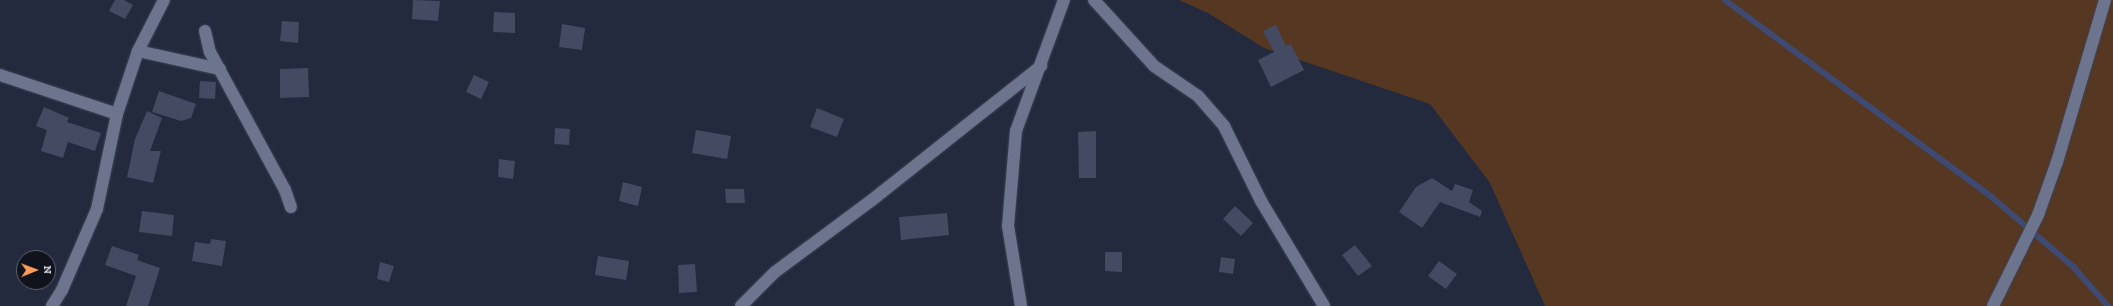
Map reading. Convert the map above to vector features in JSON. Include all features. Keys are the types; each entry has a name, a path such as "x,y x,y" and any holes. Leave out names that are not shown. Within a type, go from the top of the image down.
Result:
{"street":[{"path":"52,306 62,290 97,209 117,114 138,51 164,0"},
{"path":"1021,306 1009,219 1016,130 1041,66 1064,0"},
{"path":"1094,0 1154,66 1198,96 1224,126 1262,200 1324,306"},
{"path":"1993,306 2038,215 2057,162 2105,0"},
{"path":"205,32 210,52 291,207"},
{"path":"138,51 220,69"},
{"path":"741,306 774,272 872,200 1041,66"},
{"path":"0,75 117,114"}],"shaded area":[{"path":"1179,0 2113,0 2113,306 1545,306 1490,183 1430,104 1264,48 1208,13"}],"building":[{"path":"115,0 124,0 133,5 125,19 109,11"},
{"path":"413,0 440,1 438,21 412,19"},
{"path":"494,12 515,13 515,33 493,32"},
{"path":"282,21 299,22 298,43 280,41"},
{"path":"562,24 585,28 582,50 559,47"},
{"path":"1276,25 1286,46 1291,44 1304,70 1271,87 1258,60 1274,52 1263,31"},
{"path":"308,68 309,97 280,98 280,69"},
{"path":"474,75 489,82 481,99 466,92"},
{"path":"200,81 216,82 215,99 199,98"},
{"path":"159,91 196,104 191,118 181,121 152,112"},
{"path":"44,107 69,118 67,122 101,133 95,151 68,142 63,158 41,151 47,130 36,126"},
{"path":"817,108 844,119 837,137 810,127"},
{"path":"147,111 162,118 150,151 161,151 153,183 127,177 135,139"},
{"path":"555,128 570,129 569,145 554,144"},
{"path":"696,130 731,136 727,159 692,153"},
{"path":"1096,131 1096,178 1079,178 1078,132"},
{"path":"499,159 515,161 513,179 498,177"},
{"path":"1432,178 1452,191 1455,184 1473,190 1469,202 1482,211 1480,217 1440,202 1422,228 1399,212 1416,187"},
{"path":"623,182 642,187 638,206 619,201"},
{"path":"725,189 744,189 745,203 726,203"},
{"path":"1235,206 1253,223 1241,236 1223,219"},
{"path":"142,211 174,215 172,236 139,232"},
{"path":"947,213 949,235 901,240 899,217"},
{"path":"211,239 226,241 222,266 192,261 195,242 210,244"},
{"path":"1355,245 1372,266 1358,276 1342,255"},
{"path":"112,246 139,255 137,260 160,268 148,306 126,306 136,276 105,265"},
{"path":"1105,252 1122,252 1122,272 1105,271"},
{"path":"598,256 629,261 626,280 595,275"},
{"path":"1221,257 1235,259 1233,274 1219,272"},
{"path":"1439,261 1457,274 1446,289 1428,276"},
{"path":"380,262 394,266 389,282 377,279"},
{"path":"695,264 697,292 679,293 678,265"}],"waterway":[{"path":"1725,0 1992,197 2074,267 2108,306"}]}
